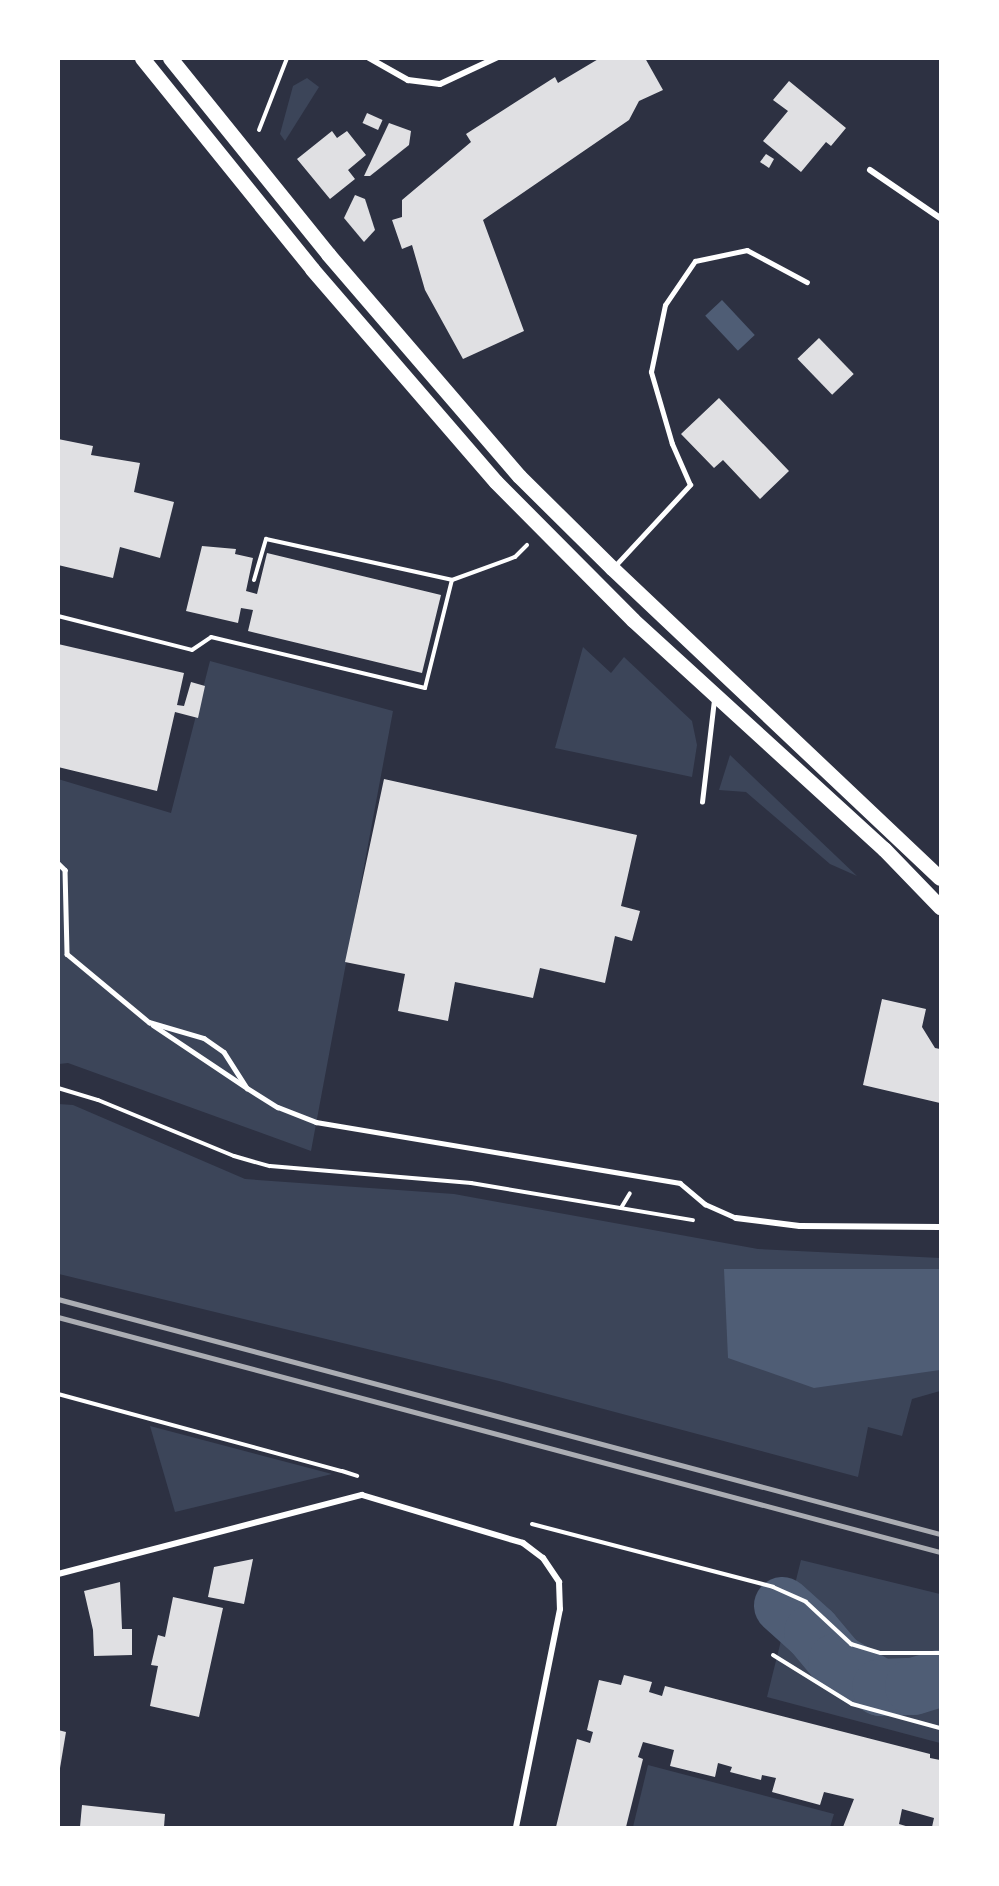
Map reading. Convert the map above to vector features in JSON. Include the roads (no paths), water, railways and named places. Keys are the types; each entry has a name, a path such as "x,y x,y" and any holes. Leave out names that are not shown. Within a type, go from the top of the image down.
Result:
{"main road":[{"path":"142,58 312,269 496,482 633,620 884,849 940,907"},
{"path":"170,58 474,426 612,568 940,878"}],"street":[{"path":"369,58 408,80 440,84 496,58"},
{"path":"870,170 940,218"},
{"path":"736,1218 800,1226 940,1227"},
{"path":"58,1574 362,1495 523,1543 543,1558 559,1582 560,1609 516,1827"}],"lane":[{"path":"612,568 690,485 672,444 651,372 665,305 695,261 747,250 807,282"},
{"path":"702,802 715,694"},
{"path":"58,863 65,870 67,954 149,1022 278,1107 316,1122 680,1183 705,1204 736,1218"},
{"path":"149,1022 204,1038 224,1052 247,1088"}],"waterway":[{"path":"782,1605 812,1632 836,1661 880,1687 913,1686 940,1678"}],"railway":[{"path":"58,1299 940,1534"},
{"path":"58,1317 940,1552"}]}
